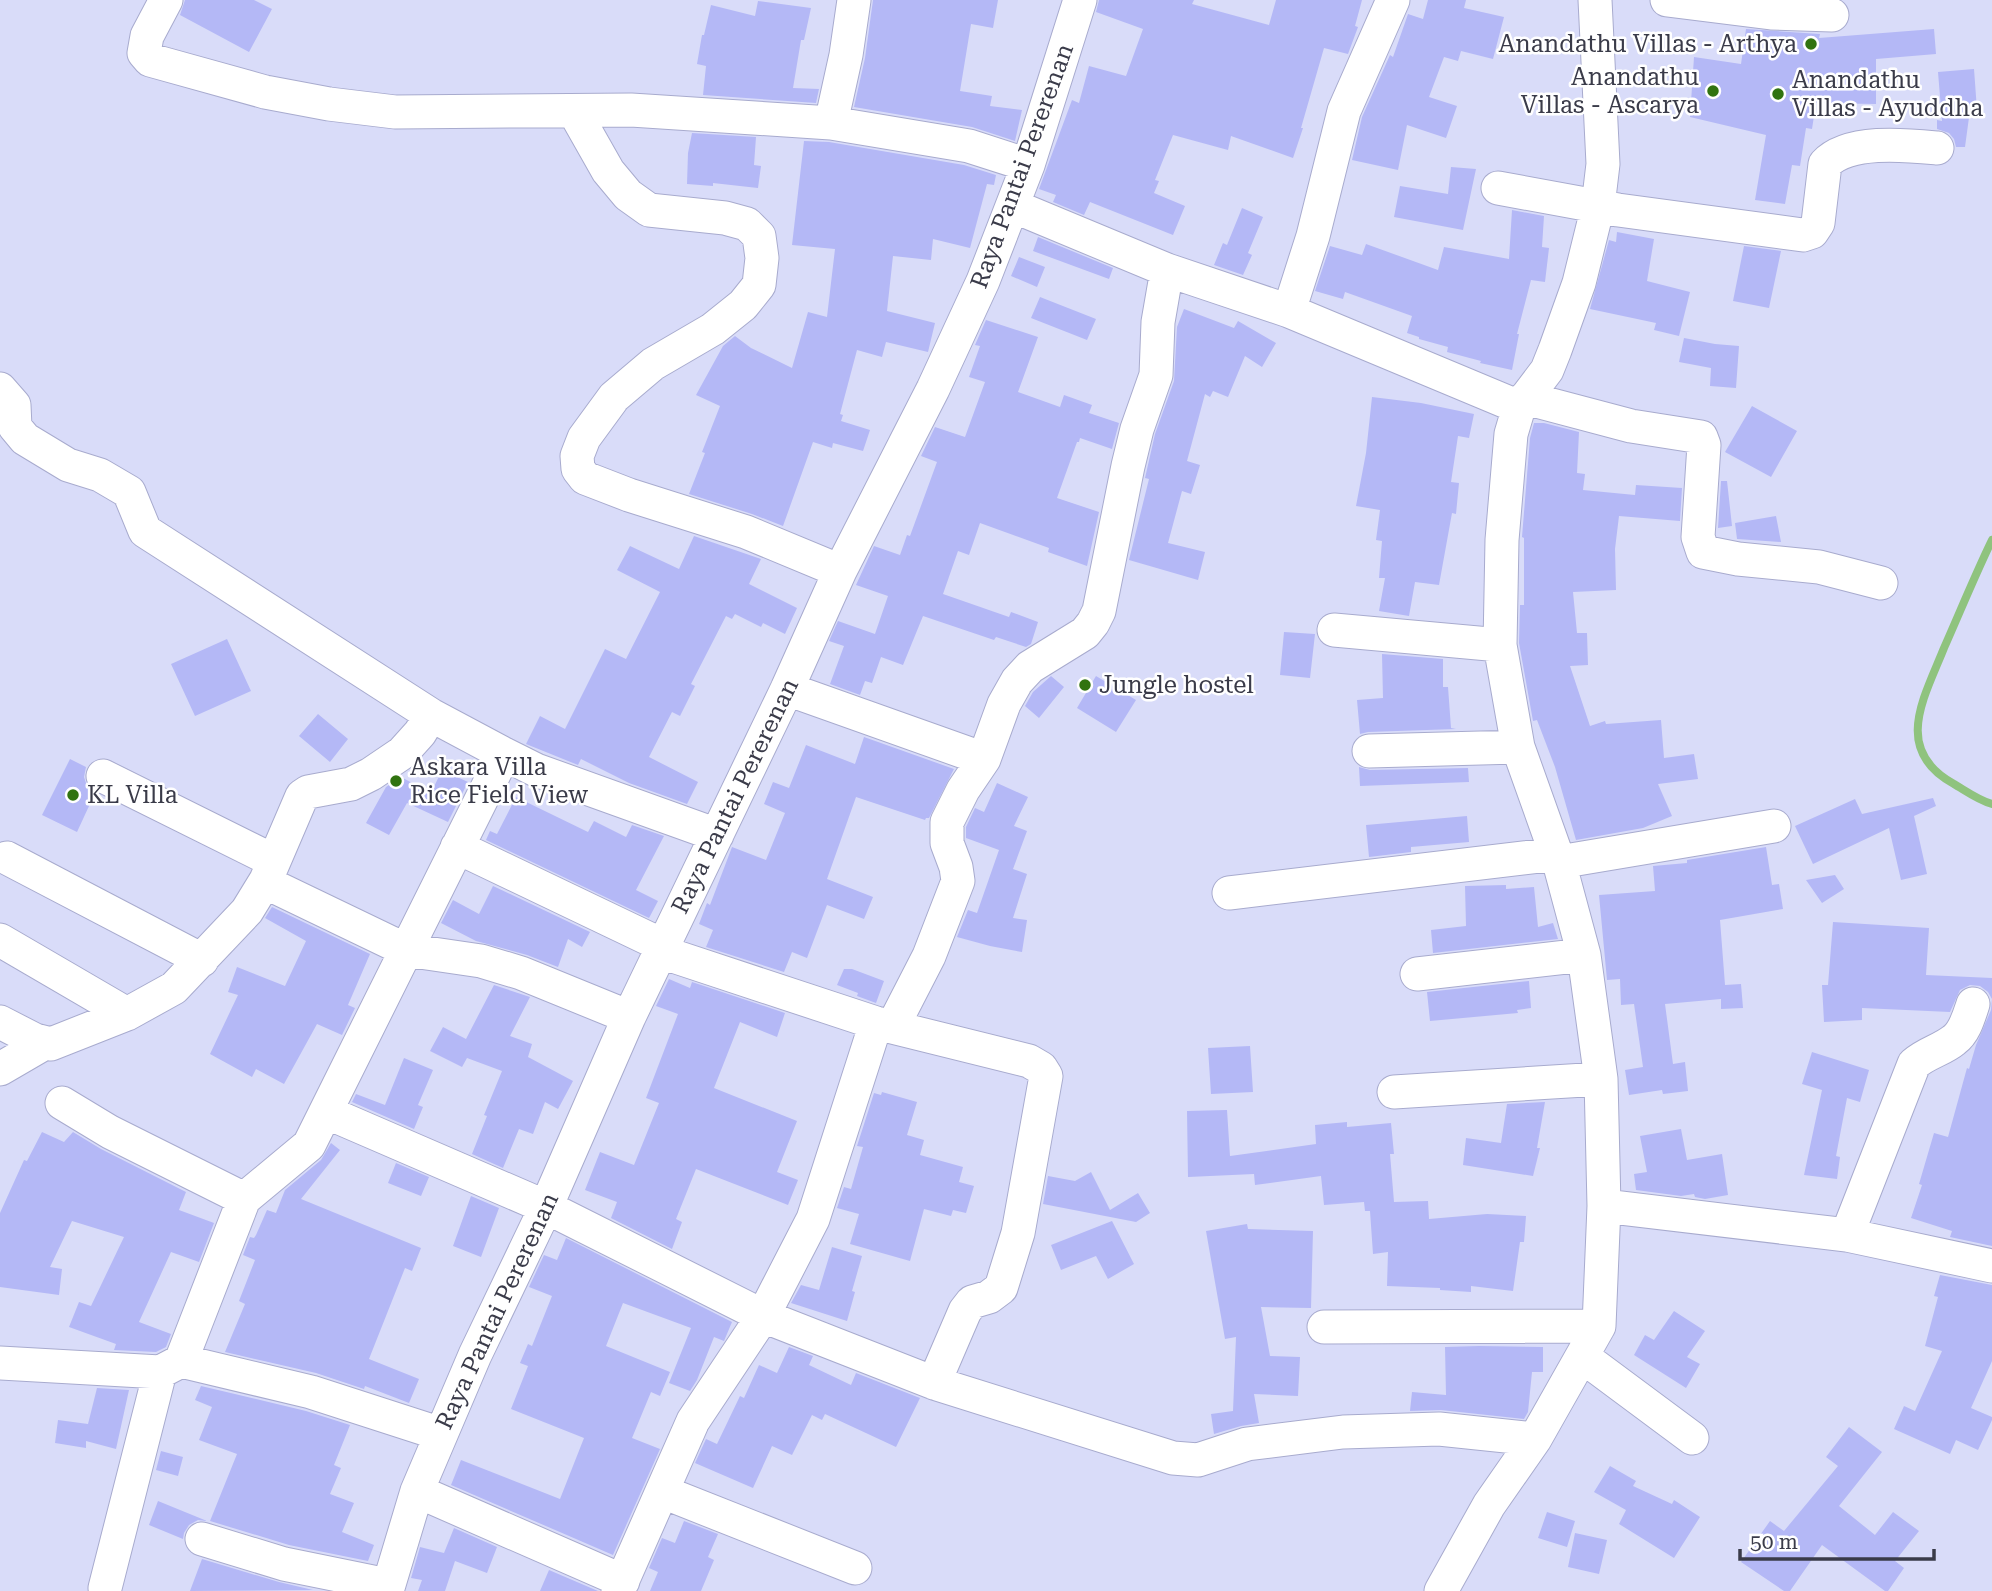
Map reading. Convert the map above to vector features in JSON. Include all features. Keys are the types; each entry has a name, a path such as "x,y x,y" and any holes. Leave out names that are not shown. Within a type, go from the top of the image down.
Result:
{"street":[{"path":"166,0 147,36 144,53 150,60 265,92 329,104 395,112 631,110 831,123 969,146 1028,165"},
{"path":"831,123 846,55 854,0"},
{"name":"Raya Pantai Pererenan","path":"387,1588 417,1491 441,1434 475,1355 546,1207 629,1017 787,690 840,571 933,389 983,281 1028,165 1080,0"},
{"path":"1289,311 1313,236 1344,111 1393,0"},
{"path":"1441,1591 1489,1505 1535,1439 1599,1326 1604,1206 1601,1079 1584,955 1558,858 1518,747 1500,645 1502,540 1511,434 1522,402 1547,370 1555,350 1579,283 1598,206 1603,164 1595,0"},
{"path":"1667,0 1771,13 1832,15"},
{"path":"574,111 608,171 628,195 649,210 725,218 747,224 759,236 762,258 759,285 743,305 713,330 653,365 614,397 584,438 577,456 578,469 585,478 629,495 747,532 840,571"},
{"path":"1498,188 1598,206 1803,235 1812,232 1818,223 1825,164 1831,158 1848,150 1902,144 1937,148"},
{"path":"1013,206 1167,270 1289,311 1389,355 1522,402 1631,426 1701,437 1704,444 1698,537 1703,552 1738,559 1819,568 1881,583"},
{"path":"417,1491 620,1586 693,1421 763,1316 813,1219 884,1024 929,956 958,881 947,843 947,822 963,790 984,759 1004,704 1017,681 1030,667 1085,633 1099,611 1128,466 1137,429 1156,375 1158,322 1167,270"},
{"path":"0,389 14,405 15,427 25,439 68,465 100,475 129,492 145,531 431,715 536,771 717,835"},
{"path":"1334,630 1500,645"},
{"path":"787,690 984,759"},
{"path":"0,1022 43,1044 51,1044 127,1014 174,988 247,911 270,871 302,796 307,792 356,783 371,774 402,753 420,733 431,715"},
{"path":"1370,751 1518,747"},
{"path":"105,1588 171,1367 244,1199 309,1145 504,754"},
{"path":"103,776 270,871 275,887 406,950 481,961 508,969 629,1017"},
{"path":"1229,894 1558,858 1774,826"},
{"path":"457,847 662,949 884,1024 1028,1061 1041,1068 1046,1076 1018,1233 1001,1288 989,1297 972,1302 965,1311 934,1383"},
{"path":"7,858 202,960"},
{"path":"0,940 127,1014"},
{"path":"1417,974 1584,955"},
{"path":"1847,1235 1914,1064 1921,1057 1955,1040 1962,1031 1973,1004"},
{"path":"0,1069 43,1044"},
{"path":"1394,1092 1601,1079"},
{"path":"62,1104 110,1132 244,1199"},
{"path":"326,1112 546,1207 763,1316 934,1383 1173,1458 1198,1460 1247,1444 1343,1432 1439,1429 1535,1439"},
{"path":"1604,1206 1847,1235 1992,1266"},
{"path":"1324,1327 1599,1326"},
{"path":"1583,1357 1692,1438"},
{"path":"0,1363 171,1367 311,1392 441,1434"},
{"path":"663,1492 855,1568"},
{"path":"202,1539 284,1564 387,1588"}],"building":[{"path":"185,0 254,0 272,9 249,52 180,15"},
{"path":"873,0 998,0 993,28 971,24 960,91 992,96 990,106 1022,110 1015,141 972,127 854,107 865,58"},
{"path":"1099,0 1194,0 1192,4 1269,25 1276,0 1362,0 1355,26 1358,27 1348,54 1324,48 1293,158 1231,136 1228,150 1173,135 1155,180 1159,181 1154,193 1185,206 1173,235 1090,202 1084,215 1053,202 1056,195 1039,189 1072,100 1079,103 1089,66 1126,76 1143,29 1096,12"},
{"path":"1428,0 1466,0 1464,8 1504,17 1493,59 1461,51 1458,61 1444,57 1429,97 1457,106 1446,138 1407,125 1398,170 1352,160 1362,117 1390,55 1393,57 1408,14 1423,19"},
{"path":"758,1 811,8 804,40 801,40 793,88 819,89 816,103 703,95 706,66 697,64 711,5 755,16"},
{"path":"1746,29 1820,34 1819,38 1934,29 1936,54 1876,59 1876,104 1816,103 1812,129 1806,128 1800,166 1792,165 1785,204 1755,200 1766,135 1690,117 1694,57 1741,64"},
{"path":"1974,69 1977,110 1970,110 1965,147 1956,147 1949,133 1937,129 1937,120 1942,121 1938,72"},
{"path":"692,133 756,137 754,165 761,166 758,188 713,183 713,186 687,184"},
{"path":"804,141 829,142 964,165 996,175 994,185 987,184 970,248 933,239 931,260 893,256 887,311 935,323 928,352 886,342 882,357 857,350 840,414 843,415 841,421 870,430 863,451 833,443 832,448 813,442 783,526 689,494 720,406 696,395 723,346 735,336 751,348 792,368 808,312 827,317 835,249 792,245"},
{"path":"1451,167 1476,169 1463,230 1394,217 1400,186 1448,194"},
{"path":"1242,208 1263,217 1248,253 1252,255 1243,275 1214,265 1223,243 1227,245"},
{"path":"1512,210 1544,216 1542,247 1549,248 1545,282 1531,280 1517,334 1512,370 1447,352 1448,347 1407,333 1412,316 1345,292 1343,299 1315,291 1330,246 1362,255 1366,244 1438,270 1444,247 1509,259"},
{"path":"1617,232 1654,239 1647,281 1690,292 1679,336 1654,330 1656,323 1590,309 1609,240 1616,242"},
{"path":"1038,237 1113,268 1109,279 1033,251"},
{"path":"1744,246 1781,251 1769,308 1733,301"},
{"path":"1019,257 1045,267 1037,287 1011,276"},
{"path":"1040,297 1096,319 1087,340 1031,318"},
{"path":"1184,309 1234,328 1238,321 1276,343 1262,367 1245,356 1228,397 1213,391 1210,397 1205,394 1187,461 1200,465 1191,494 1182,491 1168,543 1205,552 1198,580 1129,560 1149,479 1145,478 1155,434 1174,381 1177,327"},
{"path":"986,320 1038,337 1018,392 1060,407 1064,395 1092,405 1089,413 1119,423 1112,449 1080,438 1057,498 1099,512 1087,566 1048,552 1049,548 980,523 969,555 958,551 943,594 1009,617 1011,612 1038,622 1031,644 1026,647 996,637 994,640 923,616 903,665 881,657 872,683 865,681 860,695 830,684 844,646 829,641 838,621 875,634 888,596 856,585 874,546 900,555 907,535 910,536 937,462 921,456 935,427 965,437 985,382 969,377 980,346 975,345"},
{"path":"1684,338 1739,346 1736,388 1710,386 1711,368 1679,362"},
{"path":"1372,397 1421,403 1474,414 1469,438 1458,436 1451,482 1459,483 1456,514 1452,513 1439,585 1415,582 1409,616 1379,611 1385,578 1379,578 1382,541 1376,540 1380,510 1356,506 1366,453"},
{"path":"1752,406 1797,431 1771,477 1725,452"},
{"path":"1534,423 1579,432 1577,473 1585,474 1583,490 1635,495 1636,485 1682,488 1680,521 1619,516 1615,549 1616,590 1573,592 1577,633 1587,633 1588,665 1570,666 1590,726 1605,721 1606,724 1661,720 1664,758 1694,754 1698,779 1658,784 1672,816 1643,828 1576,840 1555,767 1537,720 1533,721 1519,643 1520,605 1524,605 1522,537 1530,438"},
{"path":"1721,481 1727,481 1732,526 1718,528"},
{"path":"1776,516 1781,542 1737,539 1735,523"},
{"path":"694,536 761,559 749,584 797,608 785,634 763,623 761,627 735,614 732,619 726,616 691,684 695,686 680,716 672,712 649,757 698,782 687,804 629,783 581,759 578,765 526,744 540,716 565,729 605,649 626,659 660,592 617,570 630,546 679,569"},
{"path":"1284,632 1315,634 1310,678 1280,675"},
{"path":"227,639 251,691 195,716 171,664"},
{"path":"1382,654 1443,659 1443,687 1448,687 1451,728 1456,729 1360,734 1357,700 1383,698"},
{"path":"1051,676 1064,687 1039,718 1025,706 1033,692"},
{"path":"1096,676 1136,700 1116,732 1077,708"},
{"path":"318,714 348,739 330,762 299,736"},
{"path":"864,737 954,769 929,818 925,820 856,797 827,879 873,897 864,919 827,905 807,958 792,952 784,972 706,947 713,930 699,924 707,903 710,905 732,847 766,860 785,813 764,804 773,782 789,788 806,745 855,764"},
{"name":"KL Villa","path":"70,759 86,767 84,777 87,786 95,793 77,832 42,815"},
{"path":"1359,767 1370,770 1468,768 1469,782 1360,786"},
{"path":"442,770 468,782 448,822 407,803 389,835 366,823 386,787 401,777 431,793"},
{"path":"997,783 1028,797 1014,826 1027,831 1013,869 1027,874 1013,918 1027,920 1022,952 957,937 968,910 977,913 999,850 966,838 966,827 975,808 984,812"},
{"path":"516,797 588,832 594,821 626,837 632,825 664,836 636,890 658,901 649,918 486,840 490,831 497,834"},
{"path":"1933,798 1936,806 1914,816 1927,874 1901,880 1889,828 1813,864 1795,826 1855,799 1862,814"},
{"path":"1467,816 1469,842 1411,847 1411,852 1369,857 1366,825"},
{"path":"1766,847 1772,885 1779,884 1783,909 1720,920 1725,985 1741,984 1743,1008 1721,1009 1721,999 1665,1004 1673,1064 1685,1062 1688,1091 1663,1094 1662,1090 1629,1095 1625,1070 1643,1067 1634,1004 1621,1005 1620,979 1607,980 1599,895 1655,891 1653,866 1687,863 1687,860"},
{"path":"1835,875 1844,889 1822,903 1806,880"},
{"path":"1506,885 1506,889 1534,887 1538,927 1553,923 1558,939 1433,953 1431,930 1466,926 1465,886"},
{"path":"493,886 590,932 582,947 568,939 558,967 476,941 441,923 453,900 479,914"},
{"path":"272,907 370,954 348,1005 355,1008 342,1035 317,1024 284,1084 256,1069 252,1077 210,1054 238,995 228,992 237,967 285,986 306,941 265,918"},
{"path":"1833,922 1929,928 1926,975 1992,978 1992,999 1980,986 1970,985 1960,990 1950,1012 1862,1008 1862,1020 1824,1022 1822,985 1828,985"},
{"path":"844,969 852,969 884,981 876,1003 837,985"},
{"path":"669,979 690,988 692,982 785,1013 777,1037 740,1022 714,1088 797,1121 777,1172 798,1180 788,1205 696,1169 676,1219 682,1222 672,1249 611,1218 617,1202 585,1190 600,1152 634,1165 659,1103 646,1098 678,1014 656,1006"},
{"path":"1529,981 1531,1008 1517,1010 1518,1013 1430,1021 1427,992"},
{"path":"494,985 530,997 510,1036 532,1044 528,1057 573,1081 558,1109 545,1102 533,1134 519,1129 503,1168 472,1154 502,1071 467,1058 462,1067 430,1051 443,1027 466,1039"},
{"path":"1992,999 1992,1246 1950,1237 1952,1231 1911,1218 1934,1133 1948,1137 1967,1068 1969,1069 1991,1010"},
{"path":"1250,1046 1253,1092 1211,1094 1208,1048"},
{"path":"1812,1052 1869,1070 1860,1102 1847,1098 1836,1156 1840,1157 1837,1179 1804,1175 1822,1090 1802,1084"},
{"path":"404,1058 433,1070 418,1105 423,1107 414,1129 352,1102 356,1094 385,1105"},
{"path":"882,1092 917,1102 907,1135 924,1140 920,1155 963,1167 959,1182 974,1186 966,1213 953,1210 951,1216 924,1209 910,1261 850,1244 859,1214 837,1208 844,1187 851,1189 863,1147 857,1146 874,1093 881,1095"},
{"path":"1545,1102 1537,1148 1540,1148 1533,1176 1463,1165 1466,1138 1501,1143 1507,1104"},
{"path":"1227,1110 1230,1156 1316,1144 1315,1125 1347,1122 1347,1127 1391,1123 1394,1154 1390,1154 1394,1202 1428,1201 1429,1219 1487,1214 1526,1216 1524,1242 1520,1242 1513,1291 1471,1286 1471,1292 1387,1286 1388,1252 1373,1254 1370,1211 1365,1211 1364,1202 1324,1205 1321,1176 1255,1185 1254,1174 1188,1177 1187,1111"},
{"path":"1681,1129 1687,1160 1722,1154 1728,1195 1705,1199 1695,1197 1694,1194 1681,1196 1636,1190 1634,1174 1647,1172 1640,1136"},
{"path":"42,1132 64,1142 73,1132 186,1192 179,1210 214,1223 199,1262 171,1252 139,1322 171,1334 166,1347 156,1352 114,1350 116,1344 69,1327 79,1302 91,1306 124,1237 72,1221 50,1267 62,1269 59,1295 0,1287 0,1213 24,1160 27,1161"},
{"path":"331,1143 340,1150 301,1199 421,1248 412,1271 405,1268 369,1359 419,1379 409,1403 365,1386 364,1389 316,1373 225,1352 245,1304 239,1301 255,1260 243,1255 250,1237 254,1238 256,1235 267,1210 276,1213 285,1190 321,1160"},
{"path":"396,1163 429,1177 421,1196 388,1183"},
{"path":"1091,1172 1110,1210 1138,1193 1150,1213 1136,1222 1043,1204 1048,1176 1075,1181"},
{"path":"471,1196 499,1208 481,1257 453,1246"},
{"path":"1112,1221 1134,1264 1108,1279 1096,1256 1061,1270 1051,1245"},
{"path":"1247,1224 1248,1229 1313,1231 1311,1308 1261,1307 1270,1356 1300,1357 1298,1396 1254,1394 1259,1423 1214,1434 1211,1414 1233,1411 1236,1337 1225,1339 1206,1231"},
{"path":"566,1238 732,1322 724,1341 714,1337 690,1391 669,1383 691,1328 623,1303 606,1346 670,1372 660,1396 651,1392 632,1438 660,1449 613,1555 451,1485 461,1460 560,1499 584,1438 511,1409 528,1366 520,1363 528,1344 532,1346 552,1296 529,1287 544,1255 557,1260"},
{"path":"832,1247 862,1256 847,1321 791,1303 801,1285 819,1290"},
{"path":"1940,1275 1992,1285 1992,1361 1971,1408 1992,1417 1992,1420 1978,1450 1956,1440 1950,1454 1894,1429 1904,1406 1915,1411 1942,1351 1925,1346 1938,1297 1934,1296"},
{"path":"1674,1311 1705,1331 1687,1357 1700,1364 1686,1388 1634,1355 1645,1335 1654,1340"},
{"path":"789,1347 813,1356 809,1365 851,1385 856,1373 920,1398 896,1447 825,1414 822,1420 812,1415 792,1455 772,1446 753,1488 695,1463 706,1439 717,1444 740,1396 744,1398 759,1365 777,1373"},
{"path":"1445,1347 1543,1347 1543,1372 1532,1372 1528,1412 1524,1419 1441,1410 1410,1411 1412,1392 1446,1395"},
{"path":"201,1386 306,1411 350,1425 334,1465 341,1468 330,1494 354,1503 342,1532 374,1545 368,1561 289,1545 210,1521 237,1454 199,1440 212,1407 195,1400"},
{"path":"97,1388 129,1390 116,1449 86,1441 86,1448 55,1443 58,1420 88,1424"},
{"path":"1849,1427 1882,1452 1839,1506 1875,1535 1893,1512 1919,1531 1895,1561 1904,1568 1888,1591 1822,1545 1790,1591 1784,1591 1741,1562 1770,1521 1784,1531 1838,1466 1826,1457"},
{"path":"161,1451 183,1457 178,1476 156,1470"},
{"path":"1610,1466 1636,1481 1633,1486 1672,1504 1674,1500 1700,1517 1674,1558 1619,1524 1626,1510 1594,1492"},
{"path":"158,1501 207,1521 198,1520 189,1525 183,1539 149,1525"},
{"path":"1547,1512 1575,1521 1567,1547 1538,1538"},
{"path":"684,1521 718,1534 708,1557 714,1560 701,1591 650,1591 658,1572 649,1568 662,1538 675,1543"},
{"path":"454,1528 497,1547 487,1573 455,1561 445,1591 418,1591 422,1580 411,1578 420,1547 444,1553"},
{"path":"1575,1533 1607,1540 1599,1574 1568,1567"},
{"path":"202,1559 279,1582 313,1590 190,1591"},
{"path":"549,1570 598,1591 540,1591"}],"waterway":[{"path":"1992,540 1928,686 1918,722 1918,739 1923,755 1935,770 1972,795 1992,804"}],"place":[{"name":"Anandathu Villas - Arthya","path":"1811,44"},
{"name":"Anandathu Villas - Ascarya","path":"1713,91"},
{"name":"Anandathu Villas - Ayuddha","path":"1778,94"},
{"name":"Jungle hostel","path":"1085,685"},
{"name":"Askara Villa Rice Field View","path":"396,781"},
{"name":"KL Villa","path":"73,795"}]}
